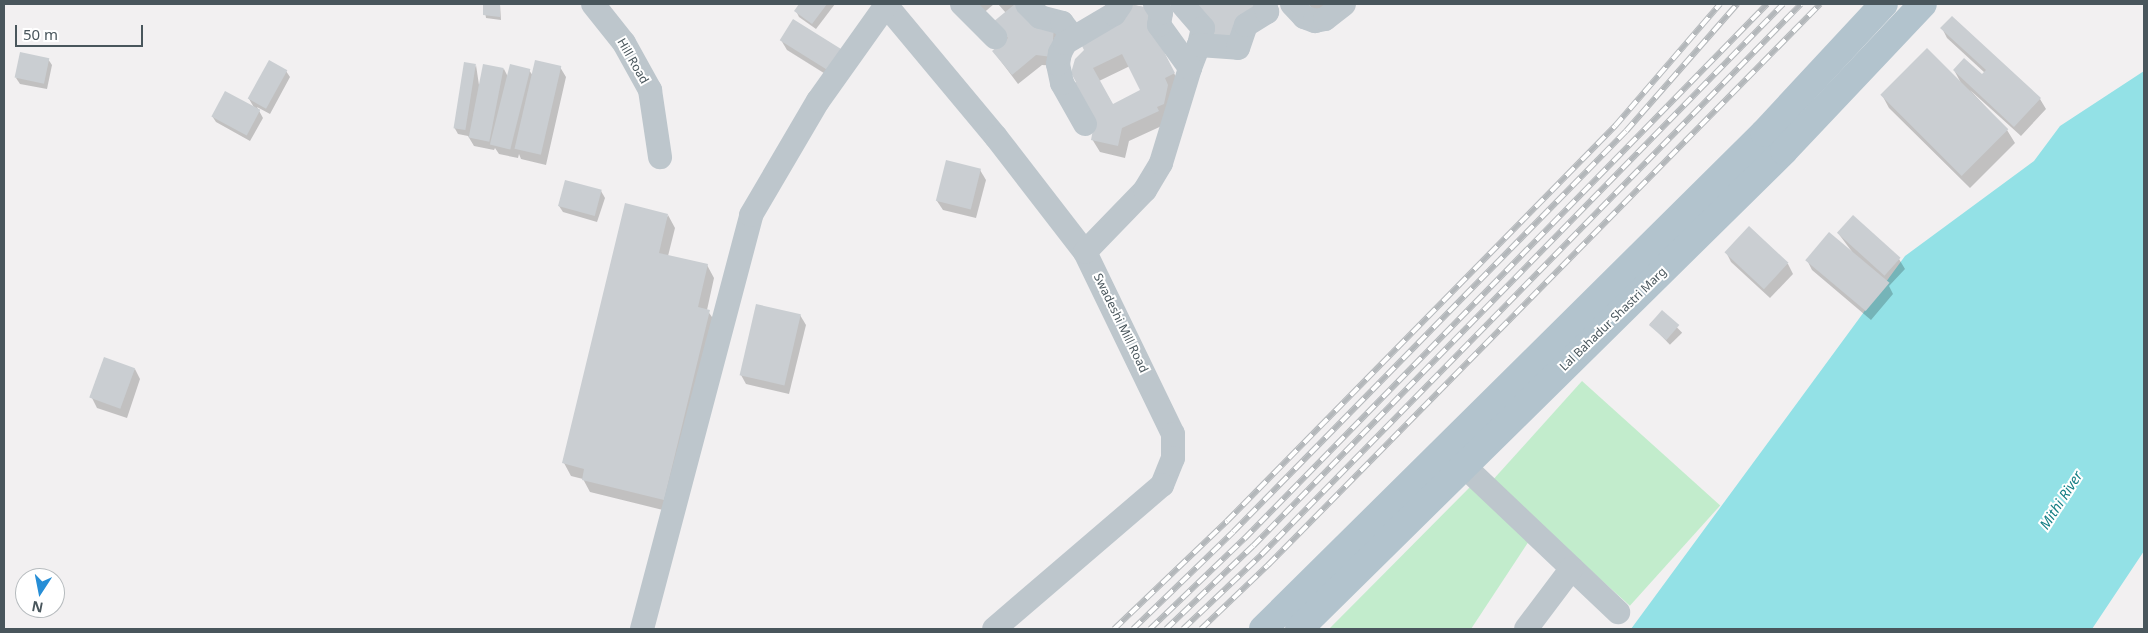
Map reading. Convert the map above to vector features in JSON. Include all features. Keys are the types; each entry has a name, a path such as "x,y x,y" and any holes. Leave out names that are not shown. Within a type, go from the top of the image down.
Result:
{"main road":[{"name":"Lal Bahadur Shastri Marg","path":"1586,328 1884,4"},
{"name":"Lal Bahadur Shastri Marg","path":"1299,629 1371,540 1586,328 1784,151 1923,4"},
{"path":"1764,133 1784,151"},
{"name":"Lal Bahadur Shastri Marg","path":"1263,629 1463,465 1498,414"}],"street":[{"name":"Hill Road","path":"593,4 624,43 650,90 660,157"},
{"path":"642,629 751,215 818,101 887,4"},
{"name":"Swadeshi Mill Road","path":"887,4 996,136 1085,252 1173,434 1173,458 1162,485 994,629"},
{"path":"962,4 995,37"},
{"path":"1027,4 1040,17 1062,23 1074,37"},
{"path":"1085,124 1062,83 1058,64 1066,43 1114,14 1121,4"},
{"path":"1155,4 1161,13 1159,25 1190,68"},
{"path":"1085,252 1145,190 1161,163 1204,28 1182,4"},
{"path":"1199,45 1238,48 1246,25 1266,12 1264,4"},
{"path":"1292,4 1304,17 1316,21 1325,20 1344,4"},
{"path":"1463,465 1618,612"},
{"path":"1526,629 1572,568"}],"green space":[{"path":"1582,381 1720,505 1630,606 1492,481"},
{"path":"1471,486 1529,541 1471,629 1329,629"}],"water":[{"name":"Mithi River","path":"2144,71 2144,551 2092,629 1631,629 1905,256 2034,161 2060,126"}],"building":[{"path":"483,4 500,4 500,17 483,15"},
{"path":"799,4 827,4 812,24 794,11"},
{"path":"1015,4 1032,22 1054,24 1052,57 1036,55 1012,75 992,51 1008,38 993,22"},
{"path":"1128,4 1156,9 1151,27 1175,73 1165,78 1168,85 1164,104 1157,107 1159,111 1122,128 1118,146 1091,140 1095,119 1073,84 1076,82 1071,73 1075,59 1084,50 1081,44","holes":["1122,54 1140,90 1113,104 1093,68"]},
{"path":"1189,4 1253,4 1258,9 1235,43 1206,40"},
{"path":"1952,16 2041,98 2014,127 1953,70 1964,58 1982,74 1986,70 1940,28"},
{"path":"793,19 843,50 830,71 780,40"},
{"path":"1927,48 2008,129 1962,176 1880,95"},
{"path":"20,52 49,58 44,84 15,77"},
{"path":"269,60 287,70 266,109 248,98"},
{"path":"535,60 561,66 541,155 515,149"},
{"path":"464,62 476,64 465,130 454,128"},
{"path":"483,64 504,68 489,142 469,138"},
{"path":"510,64 530,69 510,150 490,145"},
{"path":"225,91 260,110 247,135 211,117"},
{"path":"946,160 981,169 971,209 936,201"},
{"path":"565,180 602,190 595,216 558,206"},
{"path":"625,203 668,214 659,253 708,264 698,307 710,310 664,500 582,480 584,469 562,463"},
{"path":"1853,215 1901,258 1885,276 1837,233"},
{"path":"1749,226 1788,263 1764,289 1724,252"},
{"path":"1829,232 1890,283 1866,311 1805,260"},
{"path":"756,304 801,314 784,385 740,375"},
{"path":"1662,310 1679,325 1666,340 1649,325"},
{"path":"104,357 135,368 120,409 89,397"}],"railway":[{"path":"1114,629 1227,521 1615,126 1720,4"},
{"path":"1133,629 1233,532 1626,131 1737,4"},
{"path":"1150,629 1244,539 1767,4"},
{"path":"1166,629 1253,546 1783,4"},
{"path":"1183,629 1261,555 1801,4"},
{"path":"1201,629 1268,565 1820,4"}]}
